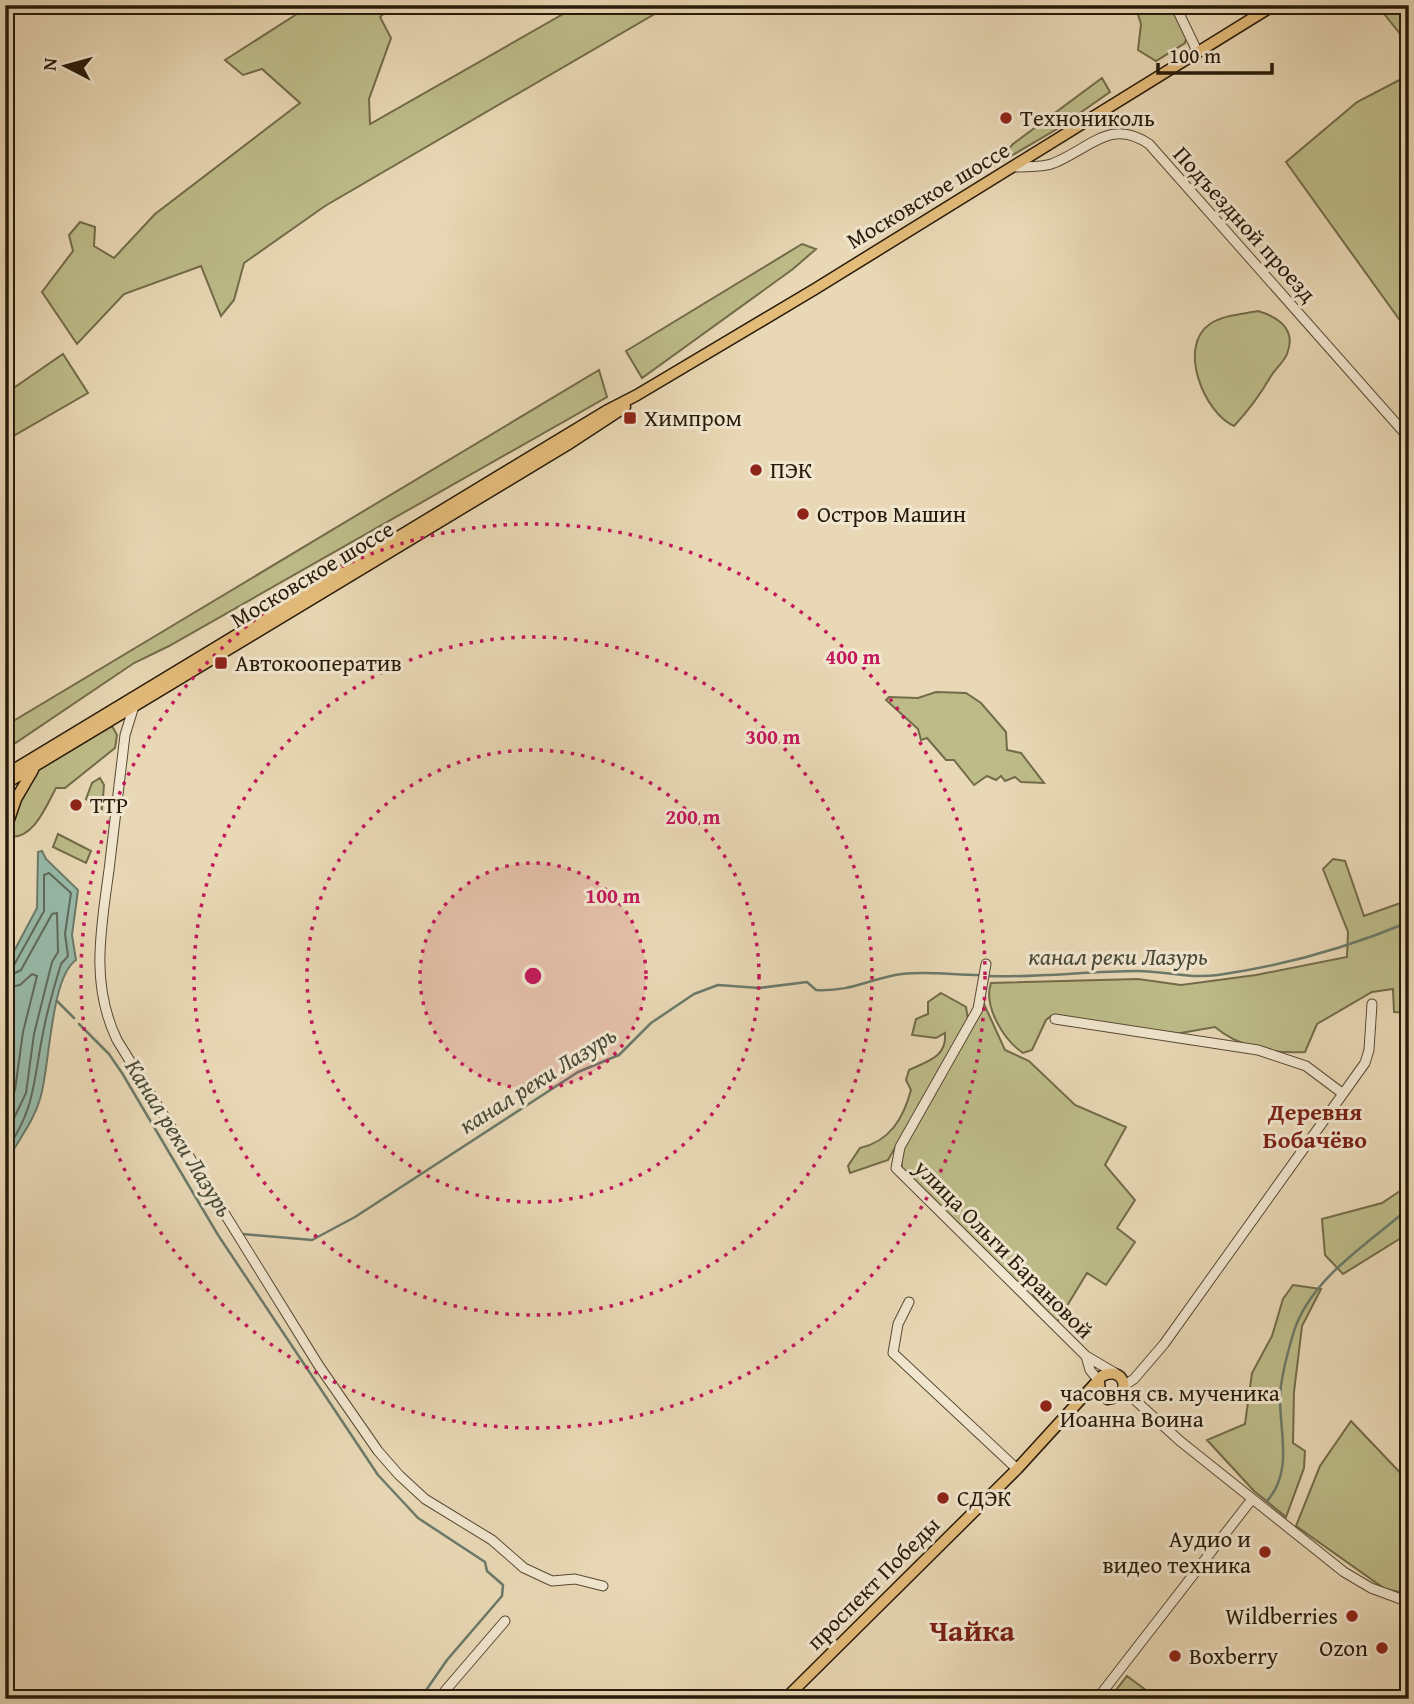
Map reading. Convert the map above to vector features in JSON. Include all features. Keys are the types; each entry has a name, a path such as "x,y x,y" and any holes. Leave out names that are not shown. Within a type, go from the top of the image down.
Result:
{"main road":[{"name":"Московское шоссе","path":"5,775 585,423 638,395 1016,167 1274,5"},
{"name":"Московское шоссе","path":"5,784 567,445 610,418 638,395"},
{"path":"5,831 16,799 39,764"},
{"path":"1078,1406 1118,1397 1124,1387 1115,1373"},
{"name":"проспект Победы","path":"785,1699 1017,1469 1106,1374 1115,1373"},
{"path":"1099,1381 1100,1392 1110,1399"}],"street":[{"path":"1175,5 1198,53"},
{"name":"Подъездной проезд","path":"1016,167 1051,164 1116,132 1133,134 1149,145 1409,438"},
{"path":"134,706 125,735 100,931 99,977 106,1015 117,1040 319,1366 378,1451 399,1475 425,1499 492,1540 524,1568 552,1581 575,1579 603,1586"},
{"path":"105,724 117,726 125,735"},
{"name":"улица Ольги Барановой","path":"986,964 978,1009 900,1147 896,1168 1086,1356 1115,1373"},
{"path":"1371,1004 1369,1050 1365,1063 1164,1345 1124,1387 1143,1408 1350,1576 1378,1592 1409,1602"},
{"path":"1055,1019 1258,1050 1306,1066 1342,1093"},
{"path":"909,1302 898,1324 893,1353 1017,1469"},
{"name":"улица Ольги Барановой","path":"1086,1356 1090,1370 1099,1381"},
{"path":"1110,1399 1143,1408"},
{"path":"1097,1699 1252,1499"},
{"path":"438,1699 505,1621"}],"shaded area":[{"path":"311,5 394,5 380,17 391,38 369,99 370,124 579,5 670,5 325,206 244,263 234,300 221,316 201,266 124,294 77,344 42,292 73,251 69,235 80,222 95,227 94,246 114,258 155,214 300,103 262,69 243,75 225,60"},
{"path":"1135,5 1171,5 1187,36 1185,43 1156,61 1138,50 1141,24"},
{"path":"1377,5 1409,5 1409,45"},
{"path":"1409,75 1409,333 1286,162 1357,102"},
{"path":"1102,78 1110,92 1057,129 992,167 1013,144"},
{"path":"802,244 816,249 793,269 642,378 626,351"},
{"path":"1258,311 1284,325 1290,338 1289,345 1284,360 1234,426 1213,408 1205,394 1195,363 1196,347 1200,334 1215,321"},
{"path":"63,354 88,393 15,435 5,437 5,394"},
{"path":"599,370 607,397 169,646 134,663 5,750 5,726"},
{"path":"936,692 966,693 981,703 1006,732 1007,750 1021,753 1044,783 1021,782 1015,777 1005,781 1001,776 996,780 987,776 974,785 954,760 946,760 927,738 921,740 918,729 886,700 889,697 918,698"},
{"path":"112,726 117,735 115,748 65,788 56,788 32,827 25,833 9,837 21,801 38,770"},
{"path":"100,778 104,785 102,809 86,799 92,783"},
{"path":"58,834 91,851 86,863 53,847"},
{"path":"1333,859 1345,861 1364,916 1409,900 1408,1013 1394,1012 1393,989 1372,992 1317,1024 1305,1052 1257,1048 1234,1040 1215,1027 1175,1034 1051,1016 1046,1020 1032,1050 1023,1053 1009,1040 997,1022 990,1002 991,983 1138,979 1181,985 1256,975 1347,957 1348,932 1323,869"},
{"path":"941,993 966,1007 968,1020 888,1160 850,1173 848,1166 860,1148 880,1140 899,1119 911,1090 906,1080 909,1070 929,1061 943,1048 945,1033 936,1038 912,1035 916,1019 928,1014 928,1002"},
{"path":"984,1004 1005,1050 1029,1061 1075,1105 1126,1127 1105,1165 1135,1200 1117,1228 1135,1242 1106,1285 1087,1273 1056,1324 1033,1295 1030,1282 1018,1283 902,1168 900,1153"},
{"path":"1409,1185 1409,1233 1343,1274 1325,1255 1322,1219 1382,1203"},
{"path":"1293,1285 1321,1289 1302,1326 1294,1392 1293,1443 1305,1451 1304,1468 1286,1517 1254,1491 1207,1440 1245,1424 1252,1373 1272,1336 1283,1299"},
{"path":"1351,1421 1409,1482 1409,1594 1385,1589 1296,1526 1320,1466"},
{"path":"1127,1676 1158,1699 1109,1699"}],"water":[{"path":"42,851 46,859 78,890 72,935 76,960 67,970 56,1004 40,1099 33,1118 5,1166 5,968 37,908 38,852"}],"waterway":[{"name":"канал реки Лазурь","path":"988,976 1138,971 1218,975 1315,954 1363,940 1409,922"},
{"name":"канал реки Лазурь","path":"243,1234 312,1240 355,1217 578,1072 619,1055 651,1023 694,994 718,985 759,988 807,982 816,990 829,990 902,974 980,975"},
{"path":"57,1001 74,1018"},
{"name":"Канал реки Лазурь","path":"79,1024 109,1054 122,1073 218,1235 378,1475 418,1518 485,1562 487,1571 503,1585 502,1596 447,1660 420,1699"},
{"path":"1267,1501 1275,1490 1283,1465 1281,1383 1294,1331 1302,1312 1327,1278 1409,1208"}],"place":[{"name":"Технониколь","path":"1006,118"},
{"name":"Химпром","path":"630,418"},
{"name":"ПЭК","path":"756,470"},
{"name":"Остров Машин","path":"803,514"},
{"name":"Автокооператив","path":"221,663"},
{"name":"ТТР","path":"76,805"},
{"name":"часовня св. мученика Иоанна Воина","path":"1046,1406"},
{"name":"СДЭК","path":"943,1498"},
{"name":"Аудио и видео техника","path":"1265,1552"},
{"name":"Wildberries","path":"1352,1616"},
{"name":"Ozon","path":"1382,1648"},
{"name":"Boxberry","path":"1175,1656"}],"district":[{"name":"Деревня Бобачёво","path":"1315,1126"},
{"name":"Чайка","path":"972,1631"}]}
